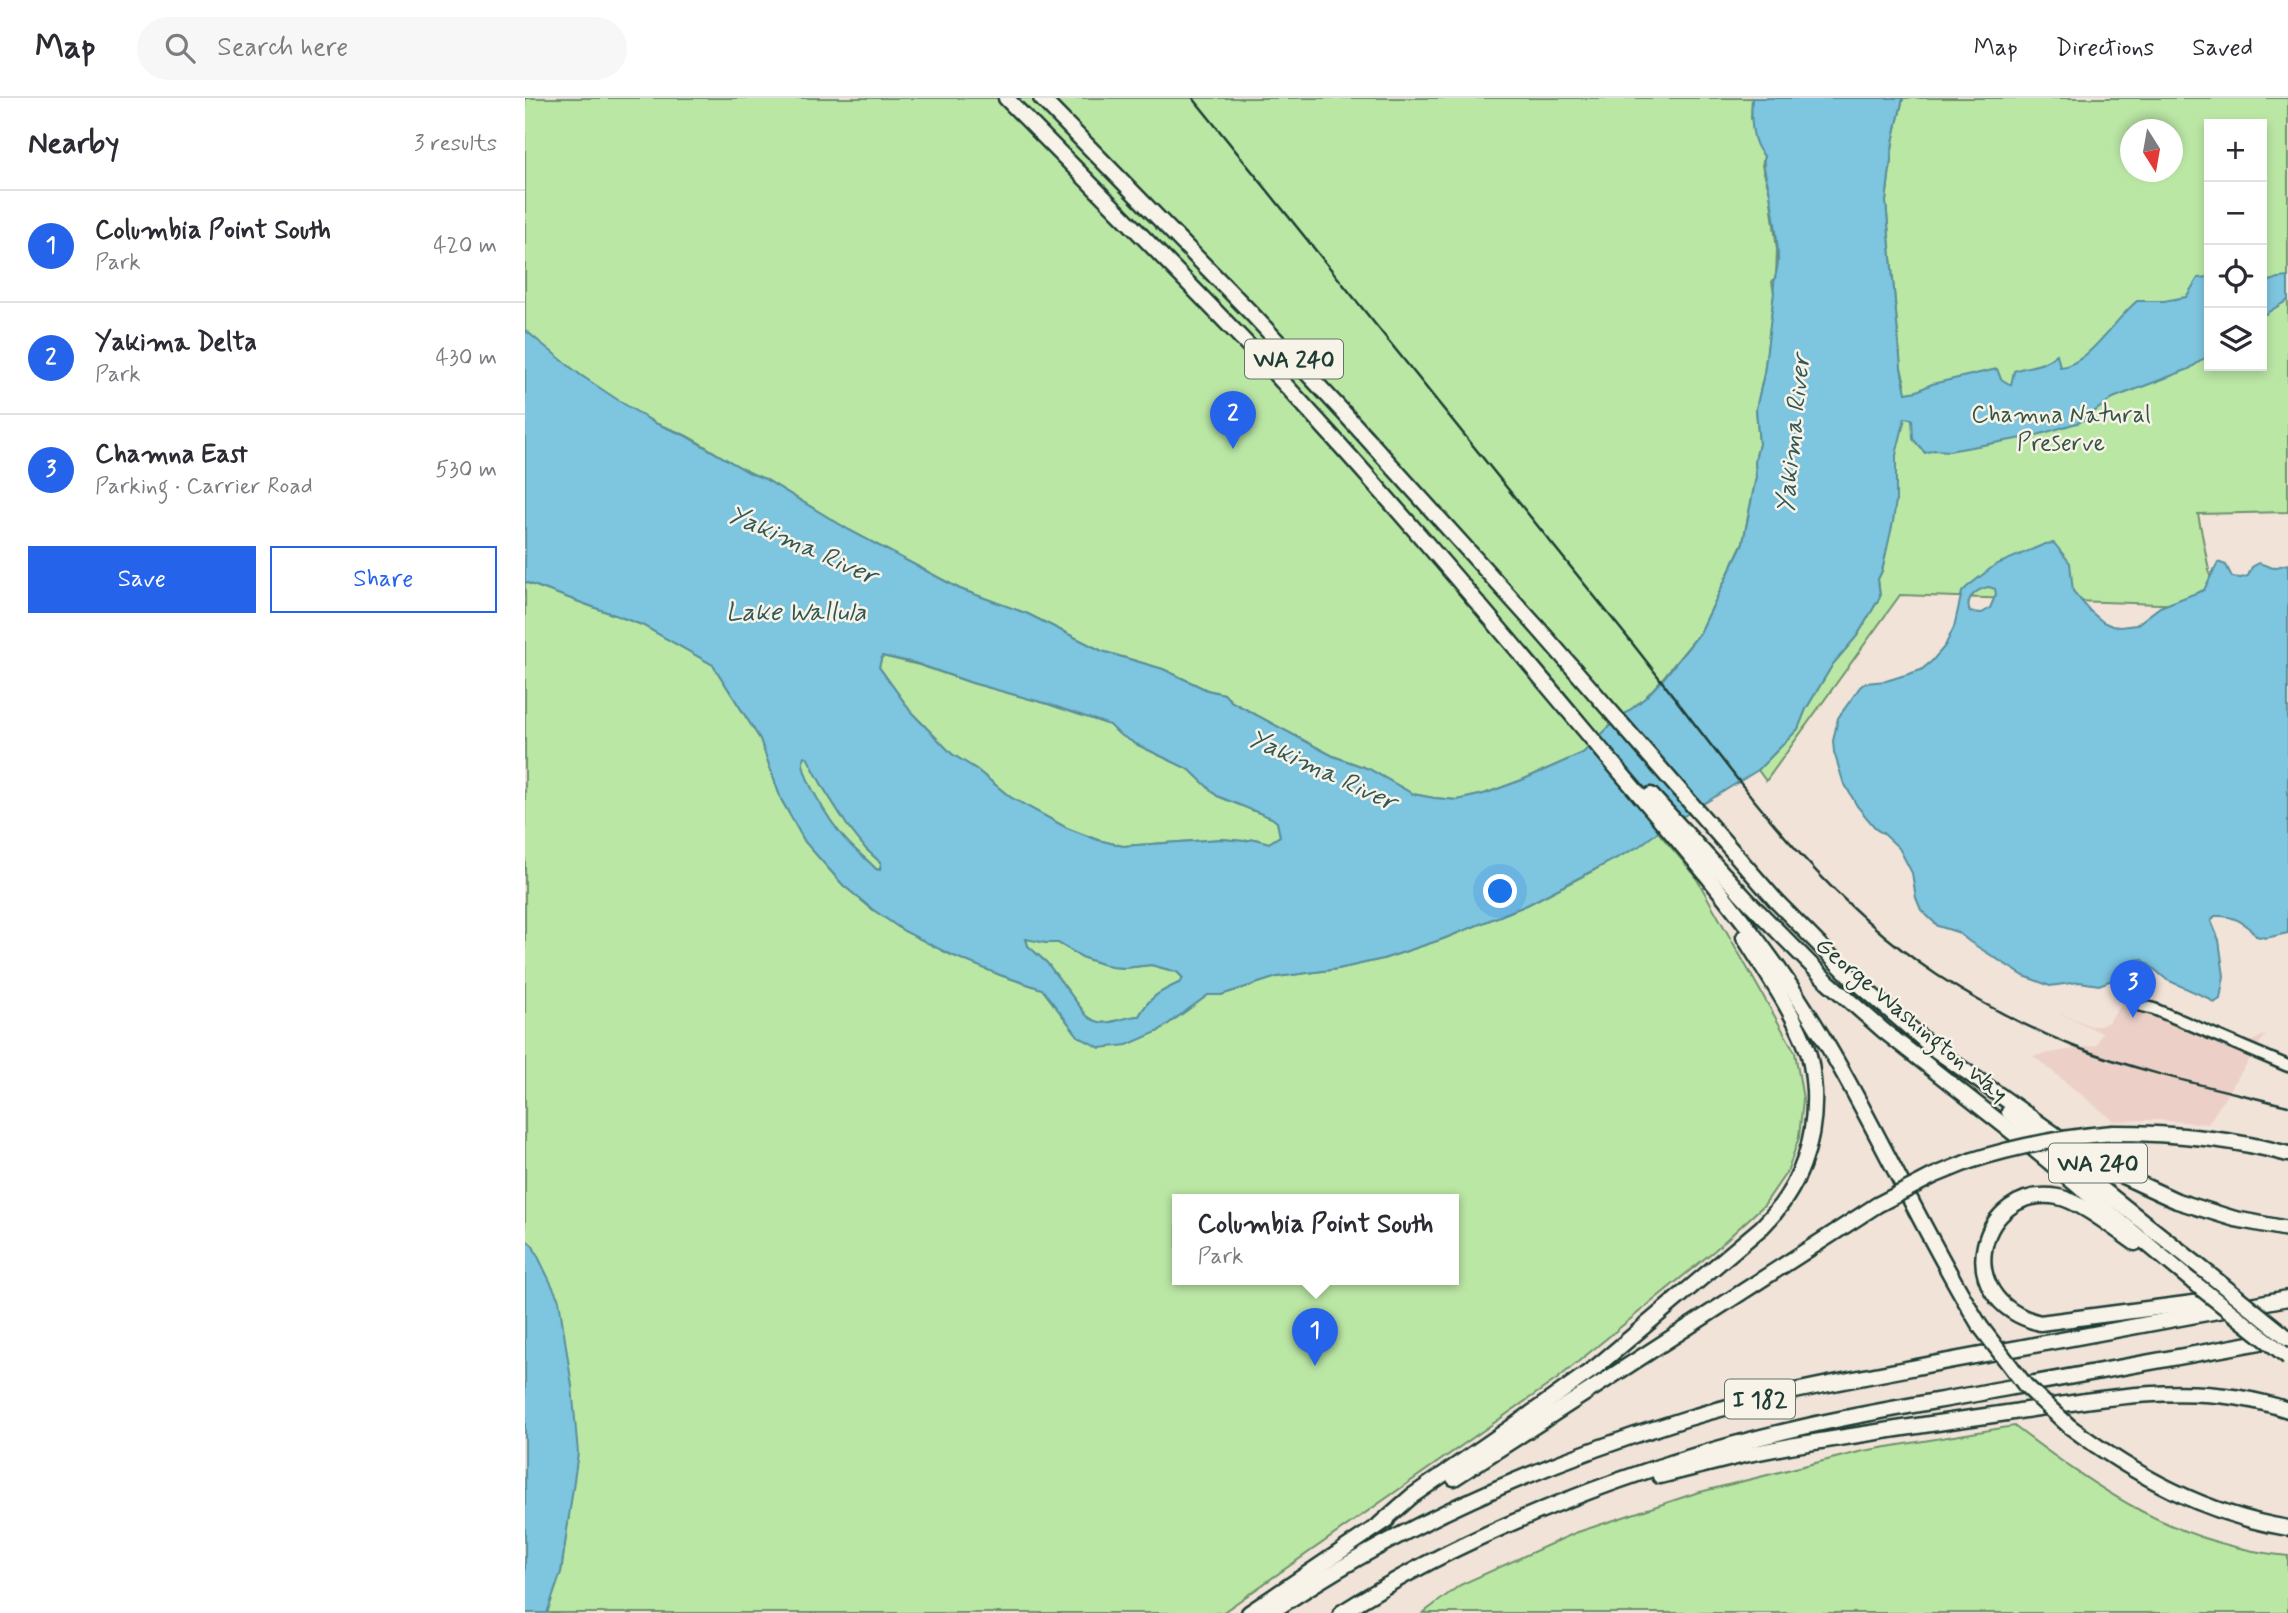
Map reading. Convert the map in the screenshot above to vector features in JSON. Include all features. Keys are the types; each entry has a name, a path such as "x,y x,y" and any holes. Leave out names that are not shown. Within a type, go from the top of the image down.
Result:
{"highway":[{"name":"George Washington Way","path":"1006,98 1266,364 1696,854 1828,982 1884,1031 2030,1146 2288,1357"},
{"name":"WA 240","path":"1041,98 1261,324 1538,628 1800,926 1852,978 1933,1048 2067,1143 2114,1172 2178,1201 2235,1219 2288,1229"},
{"path":"1380,1524 1412,1496 1596,1367 1762,1227 1782,1205 1796,1180 1807,1153 1814,1122 1814,1087 1809,1052 1797,1025 1696,854"},
{"path":"1705,873 1766,952 1811,1019 1980,1326 2025,1385 2069,1426 2116,1460 2178,1495 2232,1515 2288,1528"},
{"name":"George Washington Way","path":"1933,1048 2073,1166 2288,1338"},
{"path":"1249,1613 1380,1524 1877,1205 1933,1176 1970,1161 2015,1148 2050,1140 2113,1133 2187,1134 2288,1154"},
{"path":"2193,1282 2083,1209 2059,1197 2029,1198 2009,1209 1992,1227 1984,1249 1985,1275 1994,1295 2022,1318 2040,1322 2288,1291"},
{"name":"I 182","path":"1270,1613 1339,1569 1461,1505 1564,1460 1687,1418 1797,1390 2288,1298"},
{"name":"I 182","path":"1341,1613 1421,1567 1541,1512 1673,1462 1799,1428 2288,1338"},
{"path":"1541,1512 1662,1475 1744,1455 1860,1434 2120,1396 2156,1393 2207,1394 2254,1401 2288,1410"}],"street":[{"path":"2134,1004 2154,1009 2288,1066"}],"shaded area":[{"path":"2132,992 2248,1041 2266,1034 2208,1124 2157,1120 2114,1121 2033,1056 2096,1045 2102,1033 2053,1010 2091,1026 2100,1026 2108,1022"}],"green space":[{"path":"525,98 1752,98 1751,118 1764,156 1762,166 1770,193 1777,250 1764,374 1756,409 1759,444 1755,460 1756,477 1743,542 1700,633 1645,698 1609,727 1583,753 1484,794 1457,800 1413,794 1369,769 1333,756 1232,702 1224,694 1207,690 1163,669 1102,651 1028,614 960,589 849,530 685,435 639,414 554,355 525,330"},
{"name":"Chamna Natural Preserve","path":"1903,98 2288,98 2288,512 2198,514 2216,606 1900,595 1766,781 1758,770 1798,729 1806,709 1833,664 1857,636 1880,597 1878,579 1882,571 1896,500 1896,455 1905,383 1901,368 1886,202 1893,142"},
{"path":"525,582 642,625 713,665 760,739 781,799 805,842 843,885 904,931 1000,975 1042,989 1079,1037 1157,1032 1208,995 1221,995 1277,977 1338,969 1383,959 1443,939 1527,905 1593,871 1658,832 1694,874 1795,1052 1803,1099 1799,1137 1788,1170 1764,1205 1715,1250 1557,1379 1222,1613 547,1613 561,1572 569,1515 533,1246 525,1239"},
{"path":"882,656 1048,704 1110,725 1138,745 1190,770 1217,796 1272,818 1277,822 1280,836 1269,843 1255,839 1221,839 1123,846 1094,839 1067,828 1014,800 976,769 952,754 912,713 879,667"},
{"path":"804,755 847,825 881,863 880,870 850,846 826,814 807,780 801,759"},
{"path":"1026,938 1058,943 1084,958 1111,967 1151,965 1177,972 1183,978 1181,982 1152,999 1139,1016 1100,1022 1087,1016 1047,963 1028,946"},
{"path":"2014,1426 2109,1493 2175,1527 2248,1550 2288,1556 2288,1613 1423,1613 1460,1585 1575,1533 1696,1493 1863,1451"}],"water":[{"name":"Lake Wallula","path":"1752,98 1903,98 1893,142 1886,202 1901,368 1906,393 1997,369 2001,379 2011,385 2014,371 2041,364 2057,354 2060,367 2070,364 2091,350 2137,301 2164,301 2186,297 2198,278 2204,277 2204,358 2189,369 2113,398 2080,422 2034,436 1925,453 1913,439 1912,419 1905,418 1896,455 1893,522 1878,579 1880,597 1857,636 1833,664 1806,709 1798,729 1758,770 1638,847 1527,905 1443,939 1383,959 1338,969 1277,977 1221,995 1208,995 1157,1032 1127,1045 1100,1048 1079,1037 1042,989 949,954 904,931 843,885 805,842 781,799 760,739 713,665 642,625 525,582 525,330 579,374 655,423 684,435 765,479 849,530 960,589 1028,614 1102,651 1163,669 1207,690 1224,694 1232,702 1333,756 1369,769 1413,794 1457,800 1484,794 1522,780 1583,753 1663,679 1700,633 1743,543 1756,477 1755,460 1759,444 1756,409 1764,374 1778,260 1764,156 1756,144","holes":["882,656 915,663 1110,725 1138,745 1190,770 1217,796 1272,818 1277,822 1280,836 1269,843 1255,839 1221,839 1123,846 1067,828 1010,797 976,769 952,754 912,713 879,667","804,756 847,825 881,863 880,870 848,842 824,810 810,785 803,764","1026,939 1058,943 1084,958 1111,967 1151,965 1177,972 1183,978 1181,982 1152,999 1139,1016 1100,1022 1087,1016 1047,963 1028,946"]},
{"path":"2288,277 2288,300 2267,313 2267,282"},
{"path":"2054,543 2070,563 2073,591 2090,611 2103,622 2120,627 2136,625 2160,607 2204,590 2218,562 2226,565 2232,577 2241,578 2248,576 2252,567 2259,563 2273,568 2288,564 2288,933 2266,938 2256,936 2238,920 2215,916 2211,921 2219,940 2224,976 2220,999 2214,1003 2167,980 2142,959 2135,960 2112,980 2099,985 2079,982 2050,986 2024,976 1957,932 1938,926 1921,910 1912,873 1899,848 1877,830 1857,806 1843,781 1833,741 1838,718 1860,687 1865,683 1886,681 1921,670 1945,646 1954,627 1962,592 1995,565 2045,544","holes":["1989,587 1995,589 1996,594 1990,608 1982,613 1970,612 1970,598 1976,592"]},
{"path":"525,1239 533,1246 559,1300 572,1386 578,1453 561,1572 547,1613 525,1613"}],"railway":[{"path":"1193,98 1632,643 1736,777 1809,864 1849,904 1891,941 1937,975 2038,1031 2126,1064 2288,1106"}],"place":[{"name":"Yakima Delta","path":"1233,449"},
{"name":"Chamna East","path":"2133,1018"},
{"name":"Columbia Point South","path":"1315,1366"}],"water label":[{"name":"Yakima River","path":"1792,434"},
{"name":"Yakima River","path":"803,544"},
{"name":"Yakima River","path":"1323,769"}]}
